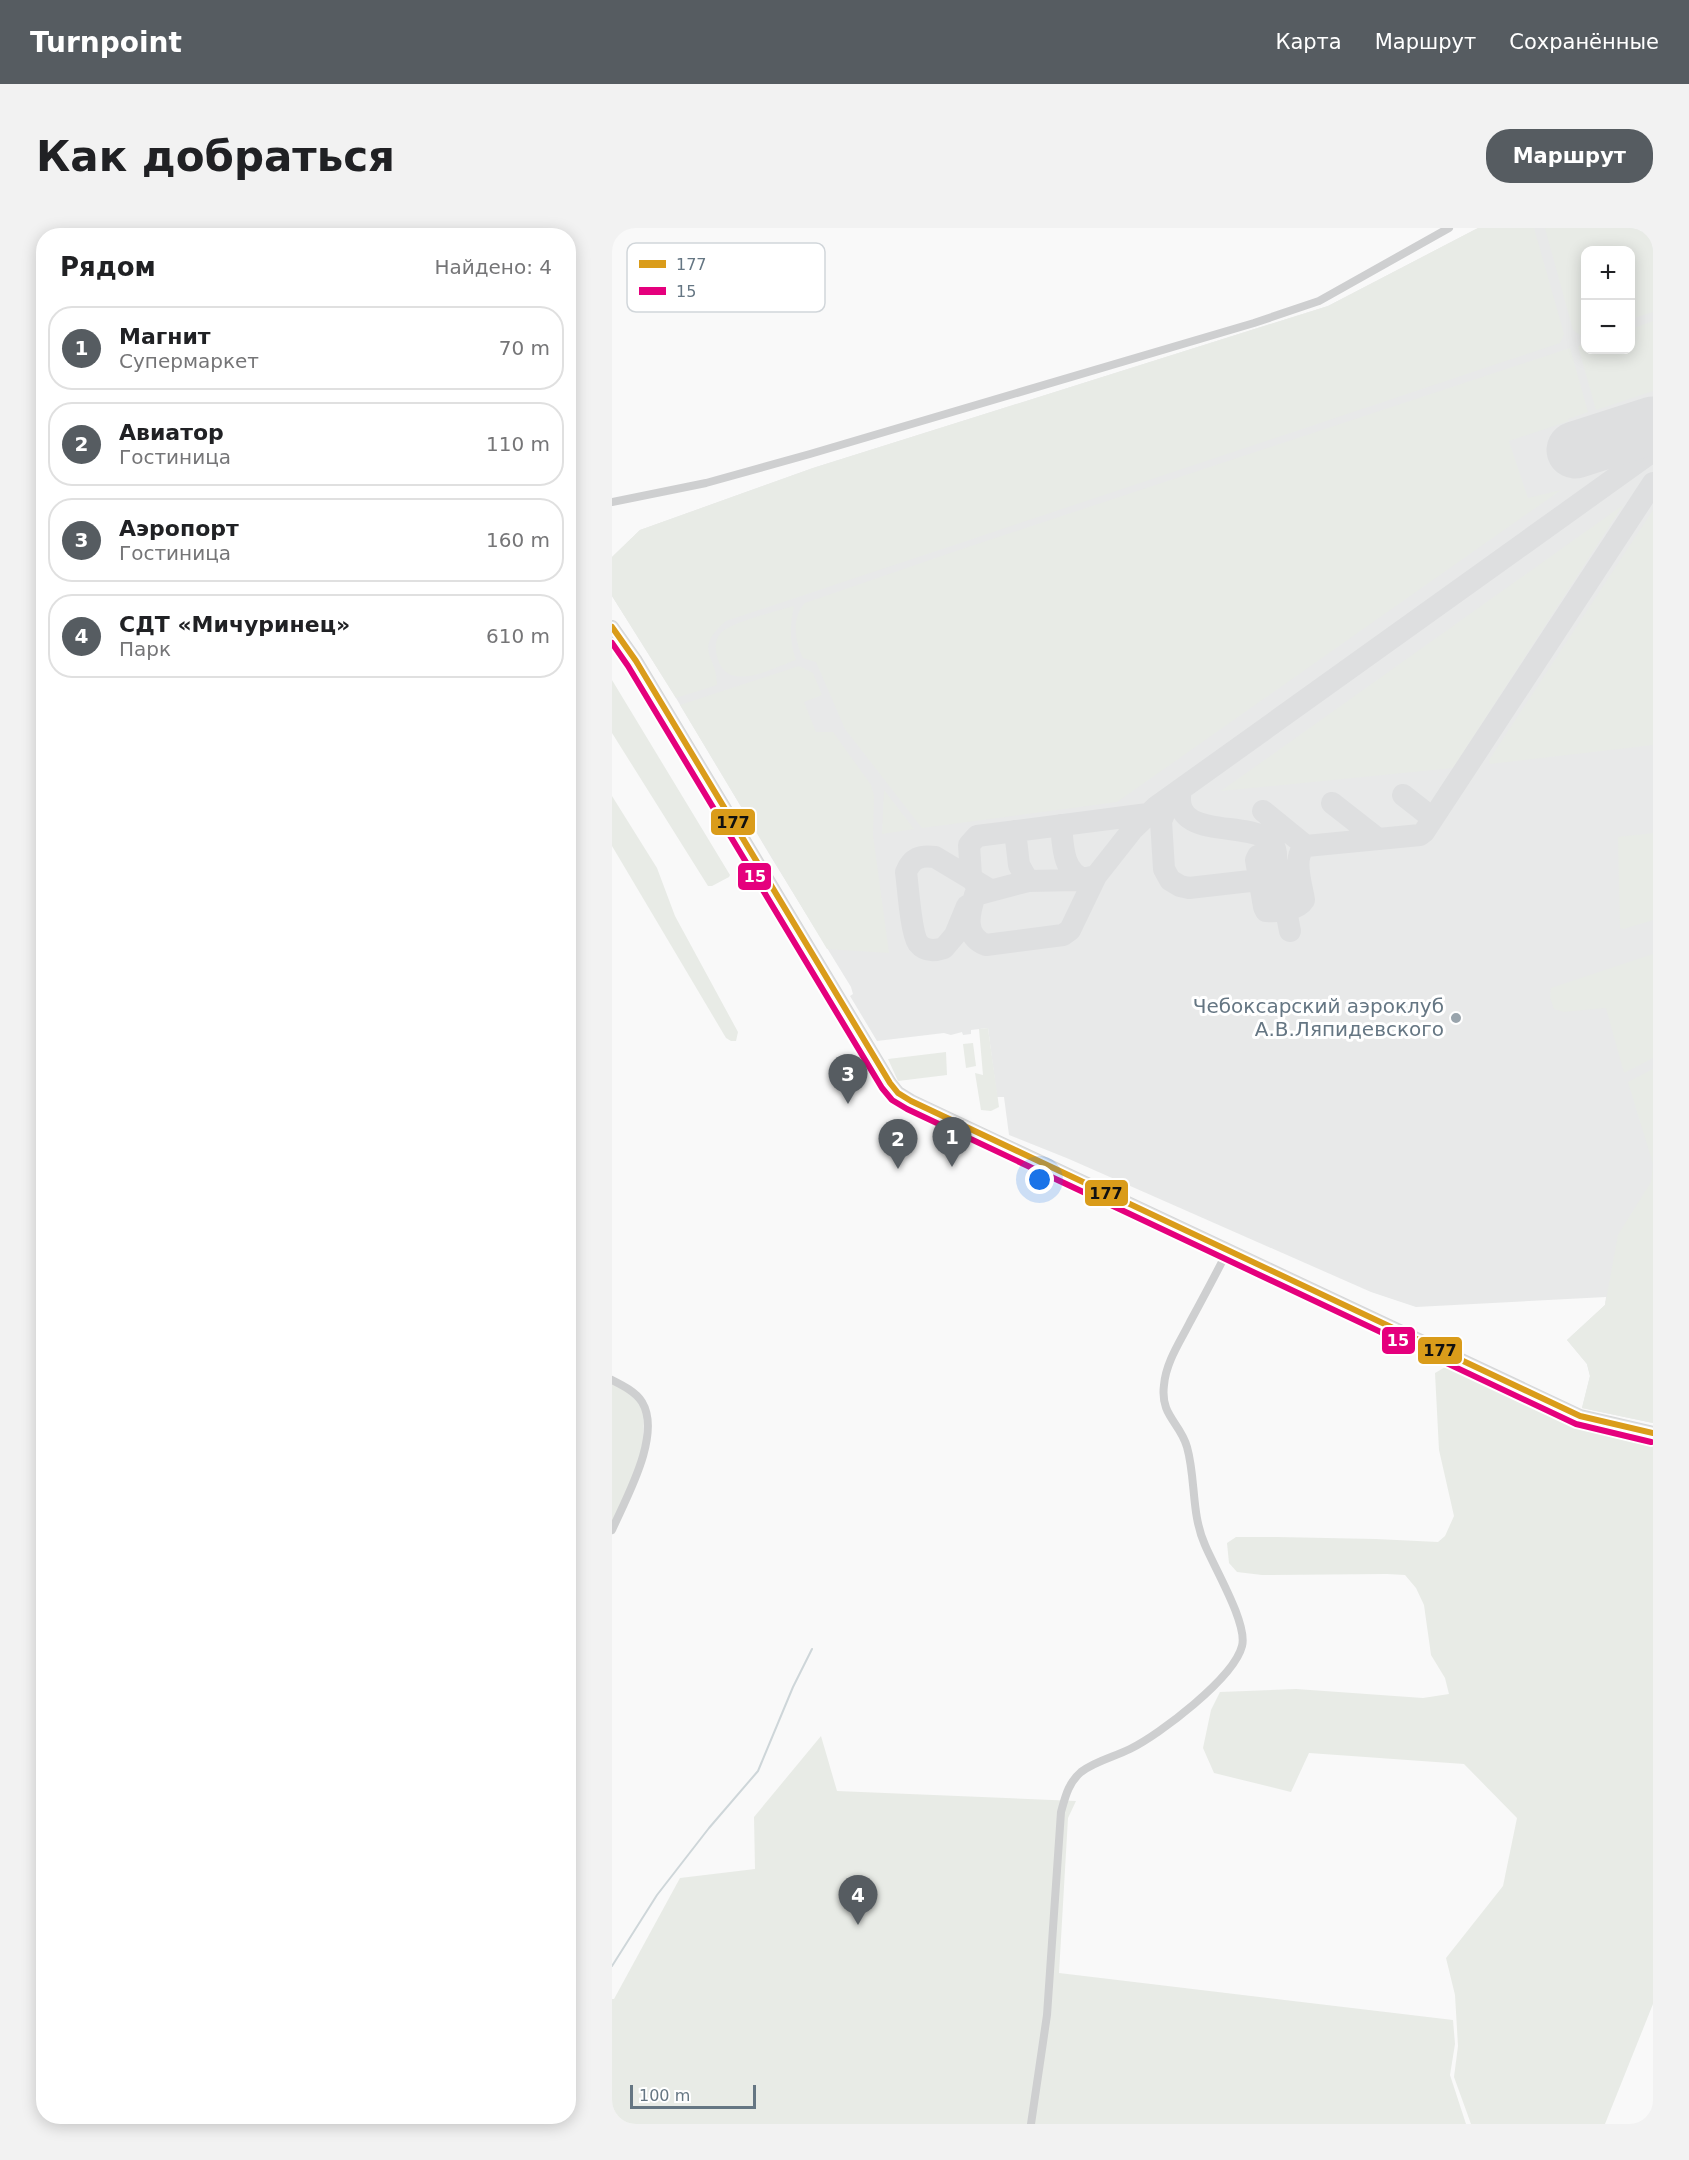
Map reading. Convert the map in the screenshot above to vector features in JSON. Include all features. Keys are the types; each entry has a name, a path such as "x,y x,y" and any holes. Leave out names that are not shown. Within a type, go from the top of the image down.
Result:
{"street":[{"path":"612,502 706,483 1254,323 1319,301 1449,228"},
{"path":"612,627 636,661 898,1093 1580,1416 1653,1433"},
{"path":"1031,2124 1047,2015 1060,1812 1066,1792 1082,1772 1101,1760 1130,1750 1162,1731 1200,1701 1235,1662 1243,1646 1239,1620 1198,1528 1188,1448 1183,1435 1170,1418 1163,1401 1169,1363 1228,1250"},
{"path":"612,1380 641,1400 646,1410 649,1433 630,1490 612,1530"}],"shaded area":[{"path":"1478,228 1653,228 1653,1423 1582,1408 1590,1376 1587,1364 1567,1340 1605,1305 1606,1297 1416,1307 1371,1292 1069,1159 1009,1135 1004,1097 997,1097 988,1028 971,1030 971,1034 963,1035 962,1032 951,1035 944,1033 877,1041 850,996 853,994 851,987 612,596 612,557 640,530 813,468 1328,306"},
{"path":"1478,228 1534,228 1564,334 1560,343 726,621 710,639 708,646 717,685 676,698 612,596 612,557 640,530 813,468 1328,306"},
{"path":"1545,228 1653,228 1653,312 1635,318 1635,246 1581,246 1581,335 1573,330"},
{"path":"1653,321 1653,391 1596,410 1578,346 1581,345 1581,354 1635,354 1635,328"},
{"path":"1570,348 1588,412 1568,419 1569,421 1509,441 1528,498 1561,490 1117,802 922,828 845,729 816,662 803,658 800,652 796,638 796,623 805,603"},
{"path":"1623,505 1453,768 1221,791"},
{"path":"1653,510 1653,745 1490,764 1489,760"},
{"path":"794,606 791,633 796,660 751,676 740,677 722,668 716,650 716,642 720,634 744,621"},
{"path":"799,666 813,673 822,695 804,702 816,732 833,732 871,785 874,796 873,835 889,953 827,949 680,705"},
{"path":"612,680 730,875 729,877 708,886 612,733"},
{"path":"884,790 914,829 882,834"},
{"path":"612,796 657,868 675,916 738,1032 736,1041 726,1038 612,846"},
{"path":"1653,833 1653,920 1624,929 1620,928 1618,837"},
{"path":"1653,954 1653,1058 1624,1073 1606,1008 1564,1012 1554,1009 1550,997 1551,988"},
{"path":"988,1028 999,1107 991,1111 981,1110 975,1073 983,1075 979,1029"},
{"path":"973,1043 976,1066 966,1068 963,1044"},
{"path":"946,1052 947,1075 898,1081 888,1059"},
{"path":"1653,1069 1653,1164 1628,1082"},
{"path":"1653,1166 1653,1423 1582,1408 1590,1376 1587,1364 1567,1340 1605,1305 1618,1235 1651,1182"},
{"path":"1447,1366 1581,1427 1653,1443 1653,2004 1605,2124 1471,2124 1454,2077 1458,2046 1455,1995 1446,1958 1503,1886 1517,1818 1464,1764 1309,1753 1291,1792 1214,1773 1203,1748 1211,1710 1220,1692 1296,1689 1423,1698 1449,1694 1445,1678 1431,1655 1424,1605 1416,1588 1405,1575 1262,1575 1237,1572 1229,1563 1227,1543 1236,1537 1438,1542 1445,1536 1454,1516 1439,1450 1435,1373"},
{"path":"612,1383 632,1394 644,1409 643,1451 612,1527"},
{"path":"821,1736 837,1791 1076,1801 1068,1818 1059,1973 1453,2020 1455,2044 1450,2075 1466,2124 612,2124 612,1999 680,1878 755,1869 754,1817"}],"waterway":[{"path":"612,1966 657,1895 709,1828 758,1771 793,1687 812,1649"}],"taxiway":[{"path":"1096,876 1070,930 1063,935 986,945 979,941 971,930 970,916 975,895 1028,881 1078,880 1096,876 1133,829 1156,807 1653,451"},
{"path":"1290,931 1276,859 1268,855 1258,856 1256,860 1264,907 1266,911 1282,911 1287,910 1293,908 1304,900 1298,864 1299,857 1306,846 1420,835 1424,832 1653,483"},
{"path":"1172,796 1161,821 1164,869 1170,880 1189,888 1259,880 1270,872 1276,859 1273,844 1261,835 1206,825 1191,819 1182,808 1181,789"},
{"path":"1403,795 1426,813 1435,815"},
{"path":"1332,803 1378,839"},
{"path":"1263,811 1306,846"},
{"path":"974,882 971,876 969,845 977,836 1148,814"},
{"path":"1061,825 1063,849 1068,864 1077,876 1085,879"},
{"path":"1015,831 1019,865 1028,881"},
{"path":"967,906 955,935 944,948 930,950 921,946 913,930 910,909 906,872 911,863 921,857 935,857 990,890"}],"runway":[{"path":"1575,450 1653,425"}],"transit line":[{"name":"177","path":"612,627 636,661 898,1093 1580,1416 1653,1433"},
{"name":"15","path":"612,643 882,1088 892,1100 1576,1424 1651,1442"}],"place":[{"name":"Чебоксарский аэроклуб А.В.Ляпидевского","path":"1456,1018"},
{"name":"Аэропорт","path":"848,1104"},
{"name":"Магнит","path":"952,1167"},
{"name":"Авиатор","path":"898,1169"},
{"name":"СДТ «Мичуринец»","path":"858,1925"}]}
